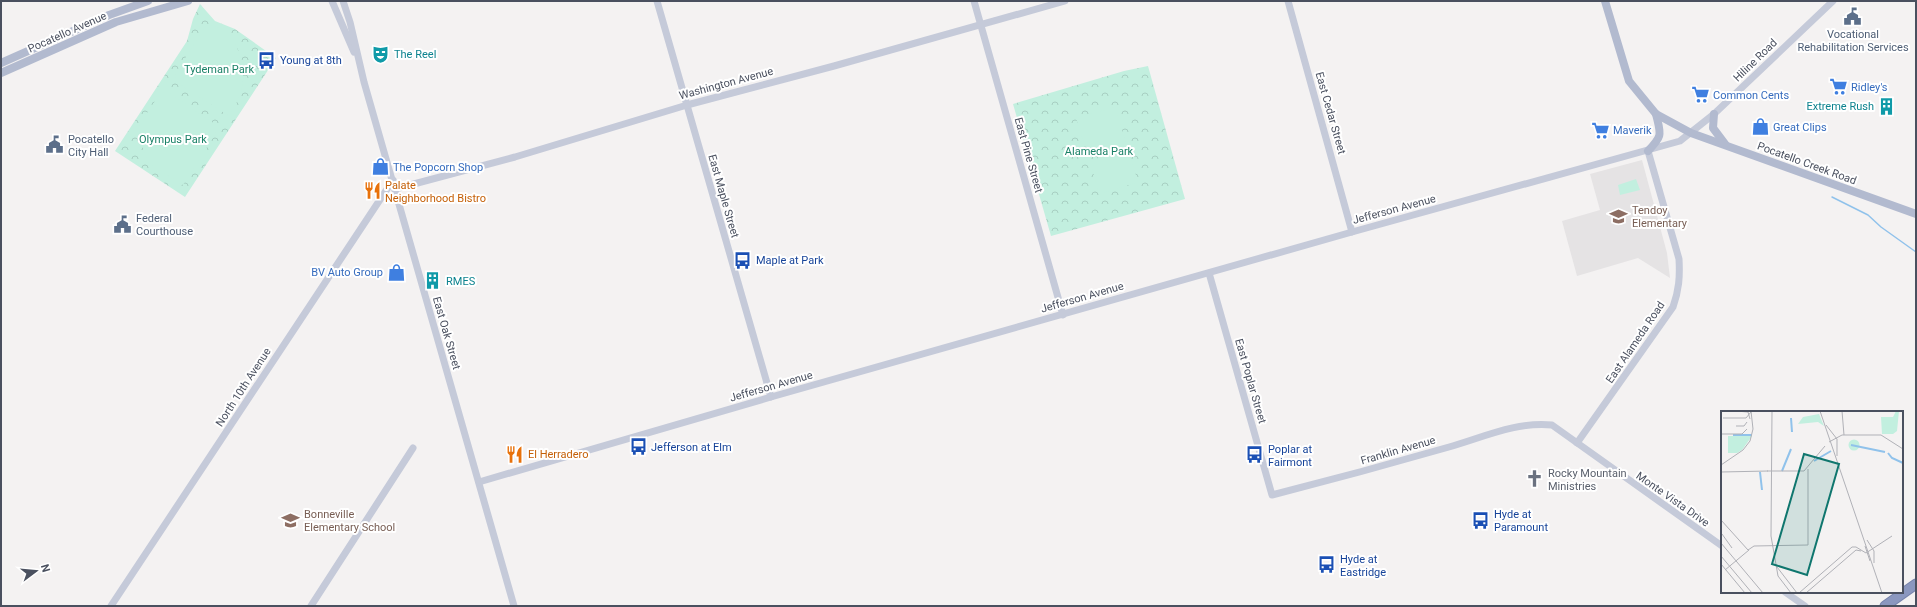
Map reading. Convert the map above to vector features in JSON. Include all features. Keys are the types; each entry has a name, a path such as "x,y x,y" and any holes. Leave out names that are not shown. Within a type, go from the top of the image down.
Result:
{"highway":[{"path":"1885,606 1916,584"}],"main road":[{"name":"Pocatello Avenue","path":"1,63 109,15 148,1"},
{"name":"Pocatello Avenue","path":"1,73 116,22 188,1"},
{"path":"1605,1 1629,81 1656,114 1691,133"},
{"path":"1648,150 1659,138 1660,134 1656,114"},
{"path":"1714,114 1713,128 1725,144"},
{"name":"Pocatello Creek Road","path":"1691,133 1916,214"}],"street":[{"name":"East Oak Street","path":"332,1 360,65"},
{"name":"East Oak Street","path":"343,1 352,29 360,65 395,190 514,606"},
{"name":"East Maple Street","path":"657,1 771,397"},
{"name":"East Pine Street","path":"974,1 1063,315"},
{"name":"Washington Avenue","path":"395,190 515,157 687,105 1064,1"},
{"name":"East Cedar Street","path":"1288,1 1352,232"},
{"name":"Hiline Road","path":"1691,133 1714,114 1833,1"},
{"name":"Jefferson Avenue","path":"478,482 1352,232 1680,141 1691,133"},
{"name":"East Alameda Road","path":"1577,443 1673,307 1678,292 1680,276 1679,259 1648,150"},
{"name":"North 10th Avenue","path":"111,606 393,180"},
{"name":"East Poplar Street","path":"1209,273 1272,495"},
{"name":"Monte Vista Drive","path":"1530,425 1552,425 1721,545"},
{"name":"Franklin Avenue","path":"1272,495 1347,476 1415,455 1530,425"},
{"path":"311,606 414,448"},
{"path":"1786,593 1805,606"}],"shaded area":[{"name":"Tendoy Elementary","path":"1642,160 1667,253 1670,278 1638,258 1577,276 1562,221 1600,210 1590,174"}],"green space":[{"name":"Tydeman Park","path":"200,4 215,21 235,29 276,58 185,197 115,151 187,41 193,19"},
{"name":"Tydeman Park","path":"213,25 224,31 232,40 238,49 243,69 242,88 239,98 229,116 176,82 175,74 206,26"},
{"name":"Alameda Park","path":"1148,66 1185,199 1051,236 1013,104 1124,71"},
{"name":"Olympus Park","path":"163,89 215,124 216,133 183,185 149,164 142,146 139,125"},
{"path":"1115,107 1138,182 1099,194 1092,168 1101,152 1084,144 1076,118"},
{"path":"1636,179 1640,190 1620,195 1618,185"}],"waterway":[{"path":"1832,197 1868,215 1881,227 1916,252"}],"place":[{"name":"Vocational Rehabilitation Services","path":"1853,16"},
{"name":"The Reel","path":"381,54"},
{"name":"Young at 8th","path":"267,60"},
{"name":"Ridley's","path":"1838,87"},
{"name":"Common Cents","path":"1700,95"},
{"name":"Extreme Rush","path":"1887,106"},
{"name":"Great Clips","path":"1760,127"},
{"name":"Maverik","path":"1600,130"},
{"name":"Pocatello City Hall","path":"55,145"},
{"name":"The Popcorn Shop","path":"380,167"},
{"name":"Palate Neighborhood Bistro","path":"372,191"},
{"name":"Tendoy Elementary","path":"1619,216"},
{"name":"Federal Courthouse","path":"123,224"},
{"name":"Maple at Park","path":"743,260"},
{"name":"BV Auto Group","path":"396,272"},
{"name":"RMES","path":"433,281"},
{"name":"Jefferson at Elm","path":"638,447"},
{"name":"El Herradero","path":"515,454"},
{"name":"Poplar at Fairmont","path":"1255,455"},
{"name":"Rocky Mountain Ministries","path":"1535,479"},
{"name":"Bonneville Elementary School","path":"291,520"},
{"name":"Hyde at Paramount","path":"1481,520"},
{"name":"Hyde at Eastridge","path":"1327,565"}]}
